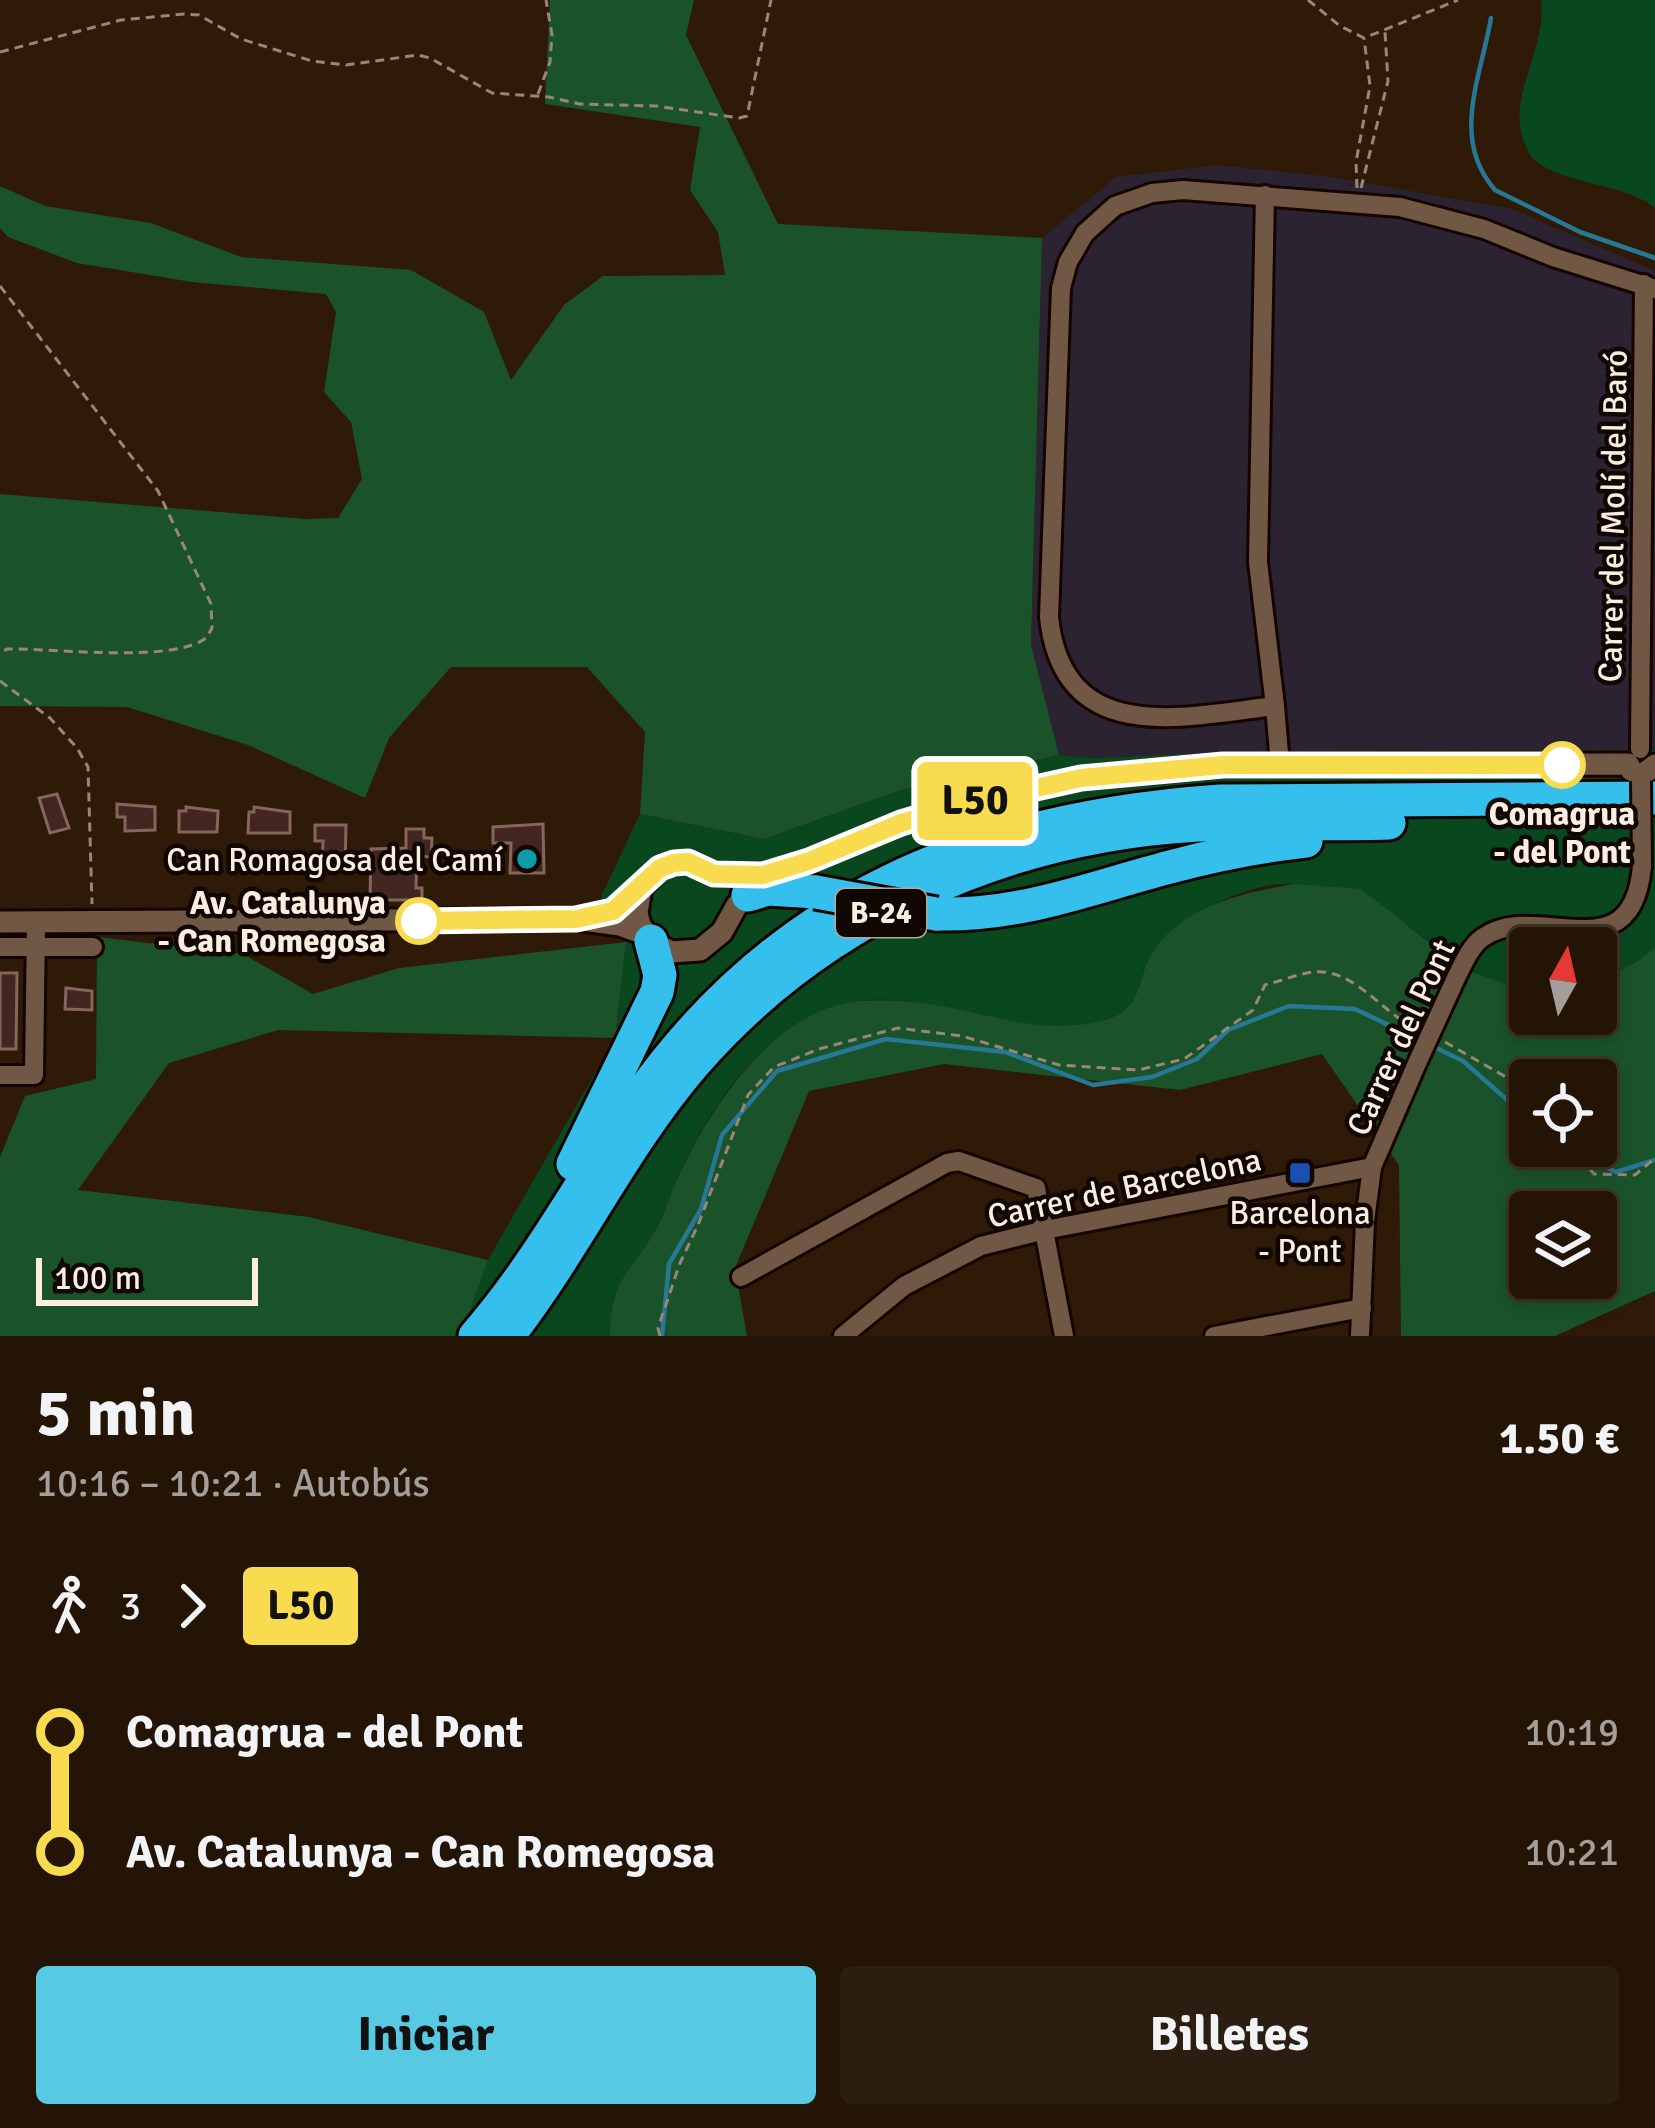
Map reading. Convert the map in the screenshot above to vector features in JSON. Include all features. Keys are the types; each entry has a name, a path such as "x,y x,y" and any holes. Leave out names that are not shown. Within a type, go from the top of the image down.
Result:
{"highway":[{"name":"B-24","path":"475,1336 526,1273 637,1100 702,1021 783,947 885,882 927,862 1043,824 1149,806 1645,771"},
{"name":"B-24","path":"508,1336 691,1067 768,990 819,950 969,871 1137,831 1199,825 1655,820"},
{"path":"738,907 769,889 816,892 936,914 981,915 1041,905 1231,853 1378,834 1438,821"},
{"path":"526,1273 534,1240 651,1006 660,975 648,938"}],"street":[{"path":"1275,706 1158,720 1115,711 1075,683 1056,652 1049,616 1058,313 1068,262 1096,220 1132,198 1183,190 1357,202 1455,220 1553,257 1650,286"},
{"path":"1264,196 1258,562 1280,765"},
{"name":"Carrer del Molí del Baró","path":"1645,771 1650,286"},
{"path":"576,919 613,911 660,868 674,863 688,862 714,874 746,877 783,870 901,823 1049,784 1137,771 1280,765 1645,771"},
{"name":"Carrer del Pont","path":"1360,1336 1372,1168 1456,977 1478,941 1495,931 1537,925 1588,931 1610,924 1634,899 1642,866 1645,771"},
{"path":"0,922 576,919 620,925 671,952 700,950 713,943 738,907 783,870"},
{"path":"714,874 738,907"},
{"path":"641,888 637,913 648,938"},
{"path":"0,1076 34,1075 36,921"},
{"path":"0,947 93,947"},
{"path":"741,1277 954,1161 1033,1185 1039,1195 1064,1336"},
{"name":"Carrer de Barcelona","path":"842,1336 932,1268 981,1246 1372,1168"},
{"path":"1214,1336 1362,1308"}],"path":[{"path":"538,96 550,62 552,34 546,0"},
{"path":"0,52 121,20 199,15 242,39 312,61 346,65 418,55 492,93 580,104 656,106 732,118 747,116 771,0"},
{"path":"1308,0 1364,38 1458,0"},
{"path":"1357,202 1388,81 1385,32"},
{"path":"1357,202 1356,162 1370,86 1364,38"},
{"path":"0,286 146,472 190,554 212,616 207,637 186,647 85,653 7,649 0,653"},
{"path":"0,681 50,718 88,766 92,921"},
{"path":"660,1336 658,1328 680,1262 748,1095 774,1067 819,1049 898,1028 962,1036 1059,1065 1138,1070 1184,1059 1253,1010 1265,985 1317,971 1348,979 1417,1029"},
{"path":"1434,1037 1509,1080"},
{"path":"1588,1167 1594,1174 1635,1174 1655,1158"}],"shaded area":[{"path":"1218,165 1331,177 1512,209 1655,271 1655,750 1059,755 1031,645 1042,238 1116,177"}],"green space":[{"path":"550,0 694,0 686,35 778,224 1042,238 1031,645 1059,755 901,790 764,839 640,814 645,732 587,667 451,667 389,738 365,798 248,745 127,707 0,706 0,494 338,518 362,479 351,422 324,392 336,312 326,294 192,282 77,263 8,237 0,228 0,186 45,206 151,223 241,257 411,270 484,312 511,380 564,305 603,276 725,275 718,232 690,190 700,127 545,104"},
{"path":"1541,0 1655,0 1655,208 1625,192 1552,171 1529,153 1520,115 1538,39"},
{"path":"1655,750 1655,948 1617,971 1617,927 1509,927 1509,987 1465,971 1390,916 1319,891 1279,884 1221,901 1185,922 1151,956 1130,1005 1110,1018 1066,1027 1043,1026 897,1000 840,1005 784,1033 737,1078 718,1105 685,1161 658,1226 617,1288 610,1336 461,1336 488,1260 615,1038 626,942 601,897 640,814 764,839 901,790 1059,755 1096,758 1256,751"},
{"path":"1293,884 1361,889 1465,970 1509,985 1509,1035 1617,1035 1617,971 1655,948 1655,1291 1555,1336 1401,1336 1399,1165 1322,1054 1180,1090 944,1064 809,1091 735,1268 747,1336 610,1336 617,1289 658,1226 701,1133 740,1075 790,1029 817,1012 867,1001 929,1004 1041,1025 1108,1019 1135,998 1150,957 1169,932 1201,911"},
{"path":"97,937 243,954 313,994 399,968 626,942 615,1038 278,1030 169,1063 78,1190 309,1217 488,1260 461,1336 0,1336 0,1157 25,1096 96,1079"}],"building":[{"path":"57,794 69,828 50,833 39,798"},
{"path":"117,804 155,807 155,830 125,831 125,817 117,817"},
{"path":"186,807 218,811 217,832 179,832 179,811"},
{"path":"254,807 290,812 290,833 248,833 249,812"},
{"name":"Can Romagosa del Camí","path":"543,824 544,873 510,873 511,843 493,843 493,827"},
{"path":"315,825 346,825 345,867 322,868 323,841 315,841"},
{"path":"406,829 424,829 424,838 432,838 431,857 417,856 416,888 422,888 422,900 370,900 371,849 406,848"},
{"path":"0,973 17,973 16,1049 0,1049"},
{"path":"66,988 92,991 92,1010 65,1009"}],"waterway":[{"path":"1491,18 1472,107 1471,129 1481,170 1495,190 1580,232 1655,258"},
{"path":"662,1336 669,1264 701,1209 722,1135 777,1071 886,1039 1005,1052 1093,1085 1152,1077 1197,1059 1228,1030 1289,1006 1355,1009 1420,1040"},
{"path":"1430,1045 1463,1061 1509,1102"},
{"path":"1606,1167 1616,1172 1655,1160"}],"bus line":[{"name":"L50","path":"419,921 602,915 628,901 660,868 674,863 688,862 714,874 763,875 901,823 1081,778 1223,765 1562,765"}],"place":[{"name":"Comagrua - del Pont","path":"1562,765"},
{"name":"Can Romagosa del Camí","path":"527,859"},
{"name":"Av. Catalunya - Can Romegosa","path":"419,921"},
{"name":"Barcelona - Pont","path":"1300,1173"}]}
